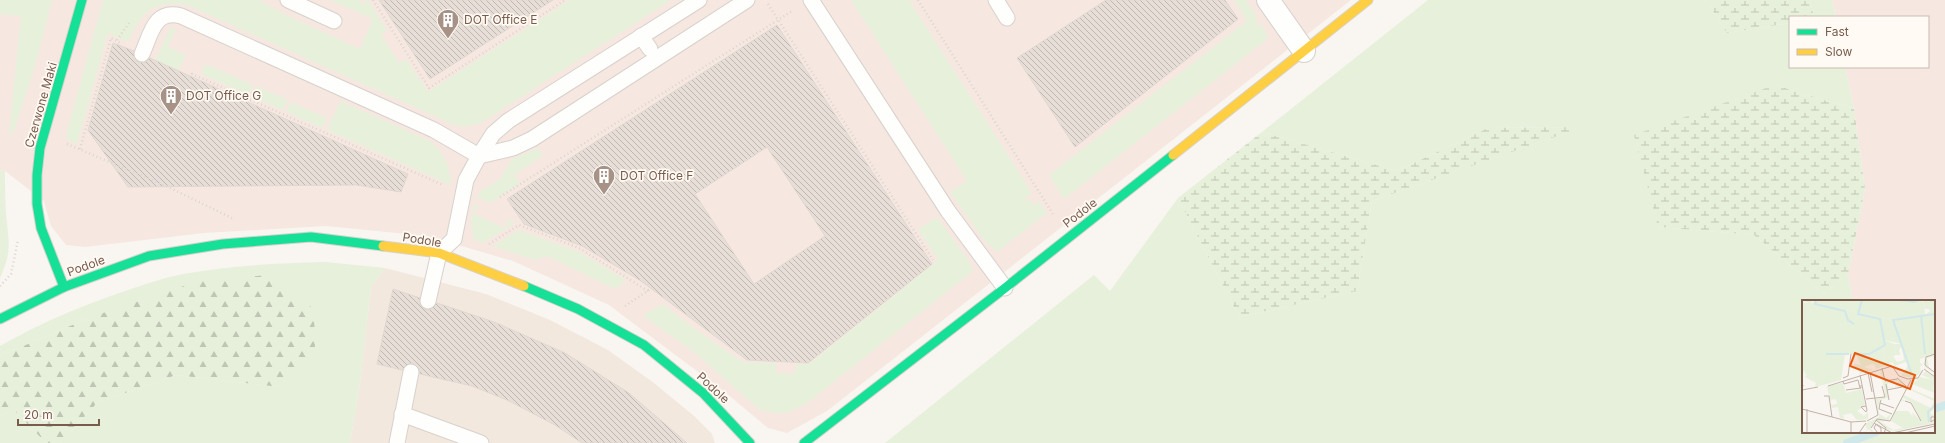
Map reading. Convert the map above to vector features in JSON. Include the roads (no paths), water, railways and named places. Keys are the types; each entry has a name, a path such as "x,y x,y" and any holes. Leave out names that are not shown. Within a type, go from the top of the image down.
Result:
{"street":[{"name":"Czerwone Maki","path":"64,287 41,228 37,204 38,169 40,148 82,0"},
{"path":"1268,0 1304,52"},
{"name":"Podole","path":"804,443 1005,288 1304,52 1364,1"},
{"name":"Podole","path":"64,287 149,256 223,244 311,237 439,253 498,275 578,309 644,345 703,393 750,443"},
{"path":"0,319 64,287"}],"lane":[{"path":"288,0 334,21"},
{"path":"428,301 439,253 454,239 466,180 478,156 493,134 508,122 645,43 699,0"},
{"path":"142,54 159,18 168,13 181,16 434,130 478,156 513,148 532,139 747,0"},
{"path":"811,0 948,211 1005,288"},
{"path":"996,0 1007,18"},
{"path":"397,443 410,372"},
{"path":"402,414 482,443"}],"waterway":[{"path":"1935,409 1945,405"},
{"path":"1847,443 1873,433"}],"place":[{"name":"DOT Office E","path":"448,40"},
{"name":"DOT Office G","path":"171,116"},
{"name":"DOT Office F","path":"604,196"}]}
